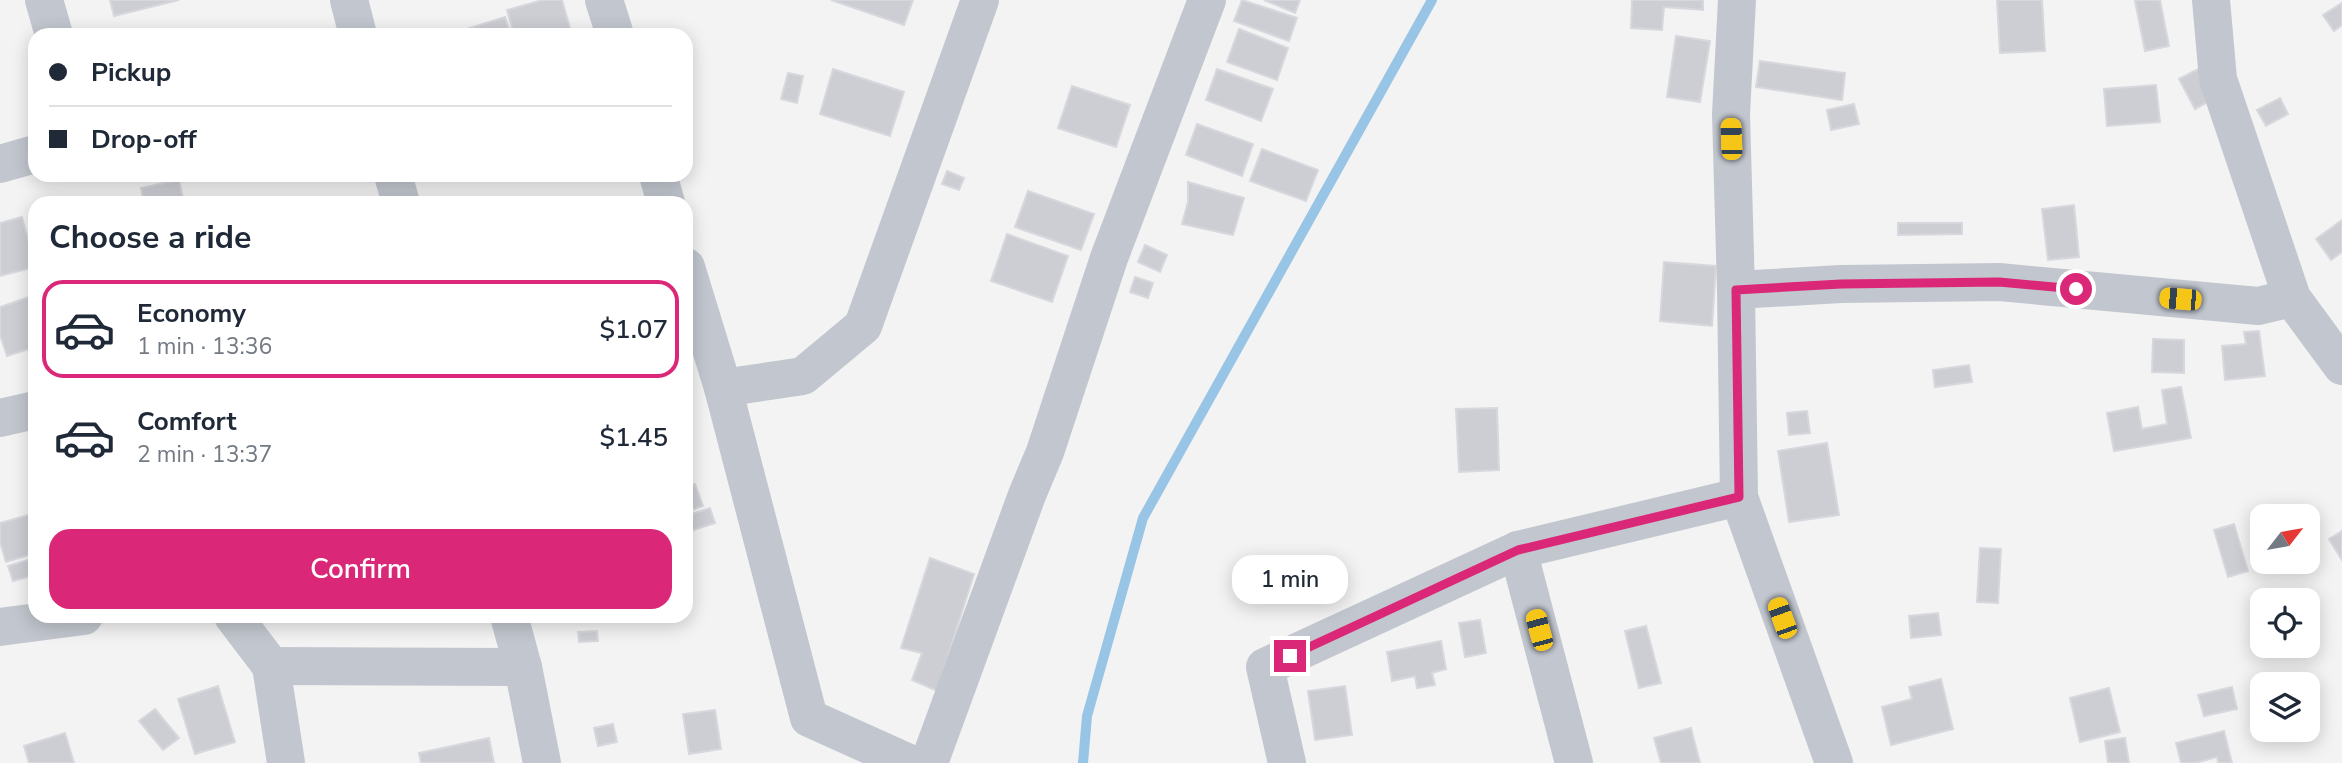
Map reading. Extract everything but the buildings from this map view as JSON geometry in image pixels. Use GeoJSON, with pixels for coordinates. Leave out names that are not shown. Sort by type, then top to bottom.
{"type":"FeatureCollection","features":[{"type":"Feature","properties":{"kind":"street"},"geometry":{"type":"LineString","coordinates":[[44,0],[52,28]]}},
{"type":"Feature","properties":{"kind":"street"},"geometry":{"type":"LineString","coordinates":[[349,0],[356,28]]}},
{"type":"Feature","properties":{"kind":"street"},"geometry":{"type":"LineString","coordinates":[[604,0],[613,28]]}},
{"type":"Feature","properties":{"kind":"street"},"geometry":{"type":"LineString","coordinates":[[723,388],[803,376],[863,326],[980,0]]}},
{"type":"Feature","properties":{"kind":"street"},"geometry":{"type":"LineString","coordinates":[[929,763],[1045,452],[1109,258],[1207,0]]}},
{"type":"Feature","properties":{"kind":"street"},"geometry":{"type":"LineString","coordinates":[[1737,0],[1731,114],[1739,497],[1834,763]]}},
{"type":"Feature","properties":{"kind":"street"},"geometry":{"type":"LineString","coordinates":[[2211,0],[2218,79],[2292,298],[2342,366]]}},
{"type":"Feature","properties":{"kind":"street"},"geometry":{"type":"LineString","coordinates":[[0,164],[28,155]]}},
{"type":"Feature","properties":{"kind":"street"},"geometry":{"type":"LineString","coordinates":[[1736,290],[1841,284],[1999,282],[2258,306],[2292,298]]}},
{"type":"Feature","properties":{"kind":"street"},"geometry":{"type":"LineString","coordinates":[[693,290],[723,388],[809,718],[909,763]]}},
{"type":"Feature","properties":{"kind":"street"},"geometry":{"type":"LineString","coordinates":[[0,418],[28,412]]}},
{"type":"Feature","properties":{"kind":"street"},"geometry":{"type":"LineString","coordinates":[[1287,763],[1265,667],[1518,550],[1739,497]]}},
{"type":"Feature","properties":{"kind":"street"},"geometry":{"type":"LineString","coordinates":[[1518,550],[1574,763]]}},
{"type":"Feature","properties":{"kind":"street"},"geometry":{"type":"LineString","coordinates":[[0,627],[31,623]]}},
{"type":"Feature","properties":{"kind":"street"},"geometry":{"type":"LineString","coordinates":[[238,623],[271,666],[286,763]]}},
{"type":"Feature","properties":{"kind":"street"},"geometry":{"type":"LineString","coordinates":[[511,623],[523,667],[542,763]]}},
{"type":"Feature","properties":{"kind":"street"},"geometry":{"type":"LineString","coordinates":[[271,666],[523,667]]}},
{"type":"Feature","properties":{"kind":"waterway"},"geometry":{"type":"LineString","coordinates":[[1083,763],[1087,716],[1143,518],[1432,0]]}},
{"type":"Feature","properties":{"kind":"route"},"geometry":{"type":"LineString","coordinates":[[1290,656],[1518,550],[1739,497],[1736,290],[1841,284],[1999,282],[2076,289]]}}]}
